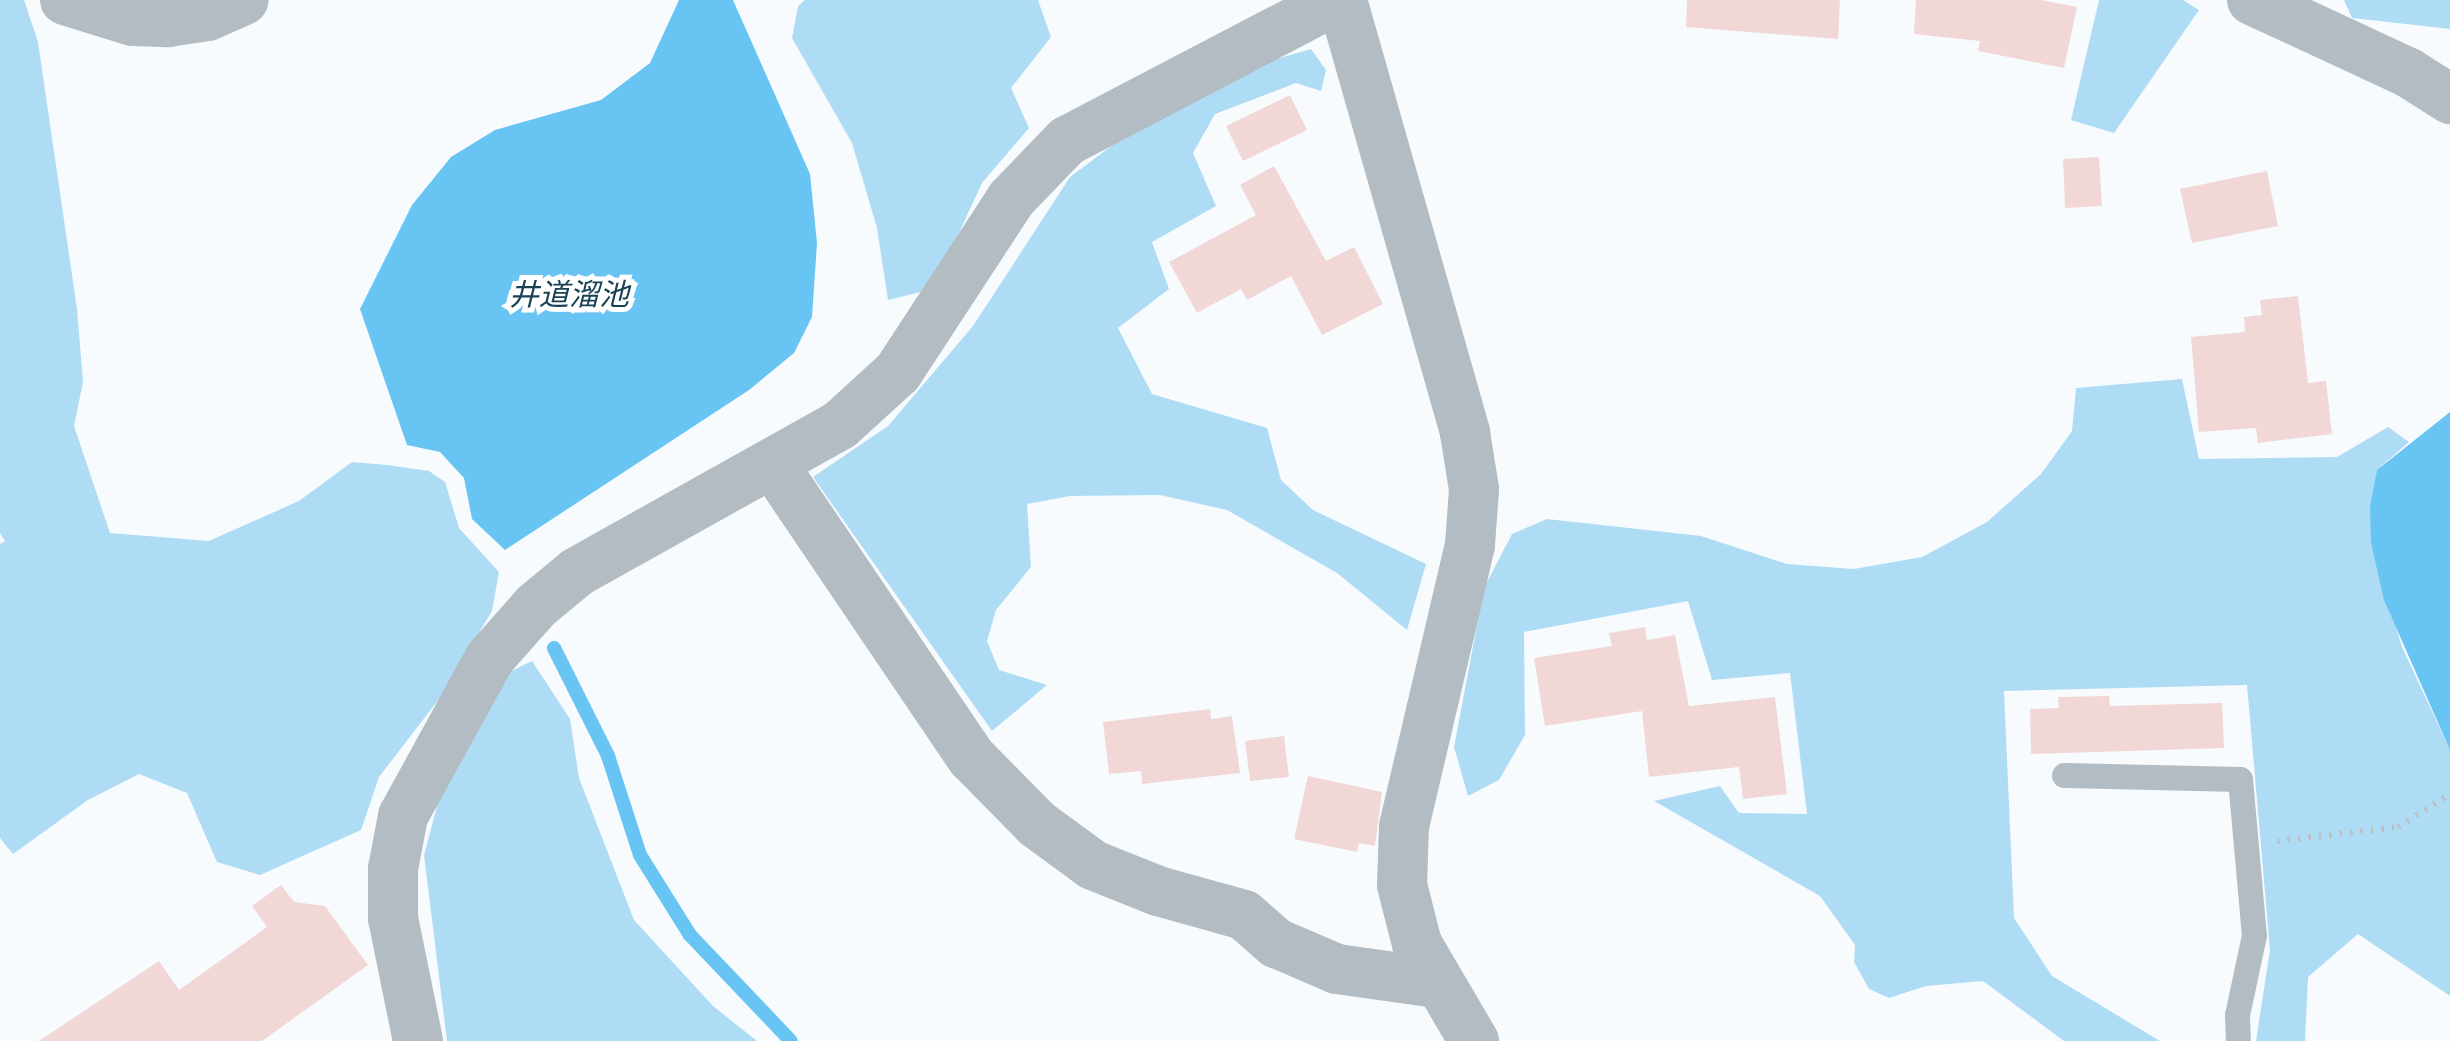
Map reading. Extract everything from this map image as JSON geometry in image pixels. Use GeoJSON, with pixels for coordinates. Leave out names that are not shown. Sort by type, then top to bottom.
{"type":"FeatureCollection","features":[{"type":"Feature","properties":{"kind":"street"},"geometry":{"type":"LineString","coordinates":[[65,0],[133,21],[168,22],[208,16],[244,0]]}},
{"type":"Feature","properties":{"kind":"street"},"geometry":{"type":"LineString","coordinates":[[418,1041],[393,918],[393,869],[403,816],[490,658],[536,606],[577,572],[774,466],[840,425],[898,372],[1011,199],[1067,142],[1339,0],[1466,432],[1474,489],[1470,545],[1404,826],[1402,885],[1417,944],[1474,1041]]}},
{"type":"Feature","properties":{"kind":"street"},"geometry":{"type":"LineString","coordinates":[[2252,0],[2409,73],[2450,99]]}},
{"type":"Feature","properties":{"kind":"street"},"geometry":{"type":"LineString","coordinates":[[774,466],[972,758],[1037,824],[1093,865],[1158,891],[1244,915],[1276,943],[1337,969],[1437,982]]}},
{"type":"Feature","properties":{"kind":"lane"},"geometry":{"type":"LineString","coordinates":[[2064,775],[2240,779],[2254,935],[2237,1015],[2238,1041]]}},
{"type":"Feature","properties":{"kind":"path"},"geometry":{"type":"LineString","coordinates":[[2246,845],[2398,827],[2450,794]]}},
{"type":"Feature","properties":{"kind":"shaded area"},"geometry":{"type":"Polygon","coordinates":[[[0,0],[24,0],[38,42],[77,309],[83,382],[74,426],[110,533],[209,541],[299,501],[352,462],[387,465],[429,471],[445,482],[459,528],[499,572],[492,611],[439,699],[379,777],[361,830],[260,875],[217,862],[187,793],[139,774],[88,800],[13,854],[0,838],[0,544],[5,541],[0,533],[0,0]]]}},
{"type":"Feature","properties":{"kind":"shaded area"},"geometry":{"type":"Polygon","coordinates":[[[805,0],[1038,0],[1051,37],[1011,88],[1029,128],[982,183],[933,289],[888,300],[877,228],[852,143],[792,38],[798,6],[805,0]]]}},
{"type":"Feature","properties":{"kind":"shaded area"},"geometry":{"type":"Polygon","coordinates":[[[2099,0],[2183,0],[2199,10],[2114,133],[2071,120],[2099,0]]]}},
{"type":"Feature","properties":{"kind":"shaded area"},"geometry":{"type":"Polygon","coordinates":[[[2344,0],[2450,0],[2450,29],[2352,18],[2344,0]]]}},
{"type":"Feature","properties":{"kind":"shaded area"},"geometry":{"type":"Polygon","coordinates":[[[1311,49],[1326,70],[1321,91],[1296,83],[1215,114],[1193,153],[1216,206],[1152,242],[1169,289],[1118,328],[1152,394],[1267,428],[1281,480],[1313,510],[1426,564],[1407,630],[1337,573],[1227,510],[1160,495],[1070,496],[1027,504],[1031,567],[996,610],[987,641],[999,670],[1047,685],[992,731],[813,477],[888,426],[973,326],[1070,177],[1130,132],[1235,71],[1311,49]]]}},
{"type":"Feature","properties":{"kind":"shaded area"},"geometry":{"type":"Polygon","coordinates":[[[2182,379],[2199,459],[2337,457],[2388,427],[2409,442],[2377,470],[2371,543],[2402,647],[2450,750],[2450,996],[2358,934],[2308,977],[2305,1041],[2256,1041],[2270,950],[2247,685],[2004,691],[2014,918],[2052,976],[2160,1041],[2064,1041],[1983,981],[1926,986],[1889,998],[1869,989],[1854,962],[1855,945],[1820,896],[1654,801],[1720,786],[1739,813],[1807,814],[1790,673],[1712,680],[1688,601],[1524,632],[1525,735],[1499,780],[1468,796],[1454,747],[1484,588],[1512,534],[1547,519],[1701,536],[1787,564],[1854,569],[1922,557],[1987,522],[2041,474],[2072,431],[2076,388],[2182,379]]]}},
{"type":"Feature","properties":{"kind":"shaded area"},"geometry":{"type":"Polygon","coordinates":[[[532,661],[570,719],[579,778],[634,920],[713,1006],[757,1041],[447,1041],[424,855],[440,795],[507,673],[532,661]]]}},
{"type":"Feature","properties":{"kind":"water","name":"井道溜池"},"geometry":{"type":"Polygon","coordinates":[[[679,0],[733,0],[810,174],[817,243],[812,317],[794,353],[749,390],[505,550],[472,519],[464,478],[440,452],[407,445],[360,309],[412,205],[451,157],[495,130],[601,100],[650,63],[679,0]]]}},
{"type":"Feature","properties":{"kind":"water"},"geometry":{"type":"Polygon","coordinates":[[[2450,412],[2450,750],[2384,600],[2371,543],[2370,507],[2377,470],[2450,412]]]}},
{"type":"Feature","properties":{"kind":"building"},"geometry":{"type":"Polygon","coordinates":[[[1687,0],[1840,0],[1838,39],[1686,27],[1687,0]]]}},
{"type":"Feature","properties":{"kind":"building"},"geometry":{"type":"Polygon","coordinates":[[[1916,0],[2041,0],[2077,7],[2064,68],[1978,51],[1980,41],[1914,34],[1916,0]]]}},
{"type":"Feature","properties":{"kind":"building"},"geometry":{"type":"Polygon","coordinates":[[[1290,95],[1307,130],[1243,161],[1226,126],[1290,95]]]}},
{"type":"Feature","properties":{"kind":"building"},"geometry":{"type":"Polygon","coordinates":[[[2099,157],[2102,206],[2065,208],[2063,159],[2099,157]]]}},
{"type":"Feature","properties":{"kind":"building"},"geometry":{"type":"Polygon","coordinates":[[[1274,166],[1326,261],[1354,247],[1383,304],[1322,335],[1291,276],[1247,300],[1241,289],[1197,313],[1169,262],[1256,215],[1240,185],[1274,166]]]}},
{"type":"Feature","properties":{"kind":"building"},"geometry":{"type":"Polygon","coordinates":[[[2267,171],[2278,226],[2192,243],[2180,189],[2267,171]]]}},
{"type":"Feature","properties":{"kind":"building"},"geometry":{"type":"Polygon","coordinates":[[[2298,296],[2308,383],[2326,381],[2332,434],[2258,443],[2256,428],[2199,432],[2191,337],[2245,332],[2244,317],[2262,315],[2260,300],[2298,296]]]}},
{"type":"Feature","properties":{"kind":"building"},"geometry":{"type":"Polygon","coordinates":[[[1645,627],[1647,640],[1675,635],[1689,706],[1775,697],[1787,794],[1743,799],[1739,767],[1649,777],[1642,711],[1545,726],[1534,658],[1612,646],[1609,633],[1645,627]]]}},
{"type":"Feature","properties":{"kind":"building"},"geometry":{"type":"Polygon","coordinates":[[[2109,696],[2110,706],[2222,703],[2224,748],[2031,754],[2030,709],[2059,708],[2058,697],[2109,696]]]}},
{"type":"Feature","properties":{"kind":"building"},"geometry":{"type":"Polygon","coordinates":[[[1210,709],[1211,719],[1232,716],[1240,773],[1142,784],[1141,771],[1109,774],[1103,722],[1210,709]]]}},
{"type":"Feature","properties":{"kind":"building"},"geometry":{"type":"Polygon","coordinates":[[[1284,736],[1289,777],[1250,781],[1245,741],[1284,736]]]}},
{"type":"Feature","properties":{"kind":"building"},"geometry":{"type":"Polygon","coordinates":[[[1308,776],[1382,792],[1375,846],[1359,843],[1357,852],[1294,839],[1308,776]]]}},
{"type":"Feature","properties":{"kind":"building"},"geometry":{"type":"Polygon","coordinates":[[[281,885],[294,902],[325,906],[368,965],[262,1041],[39,1041],[159,961],[179,990],[267,927],[252,906],[281,885]]]}},
{"type":"Feature","properties":{"kind":"waterway"},"geometry":{"type":"LineString","coordinates":[[554,648],[608,756],[640,855],[690,935],[791,1041]]}}]}
